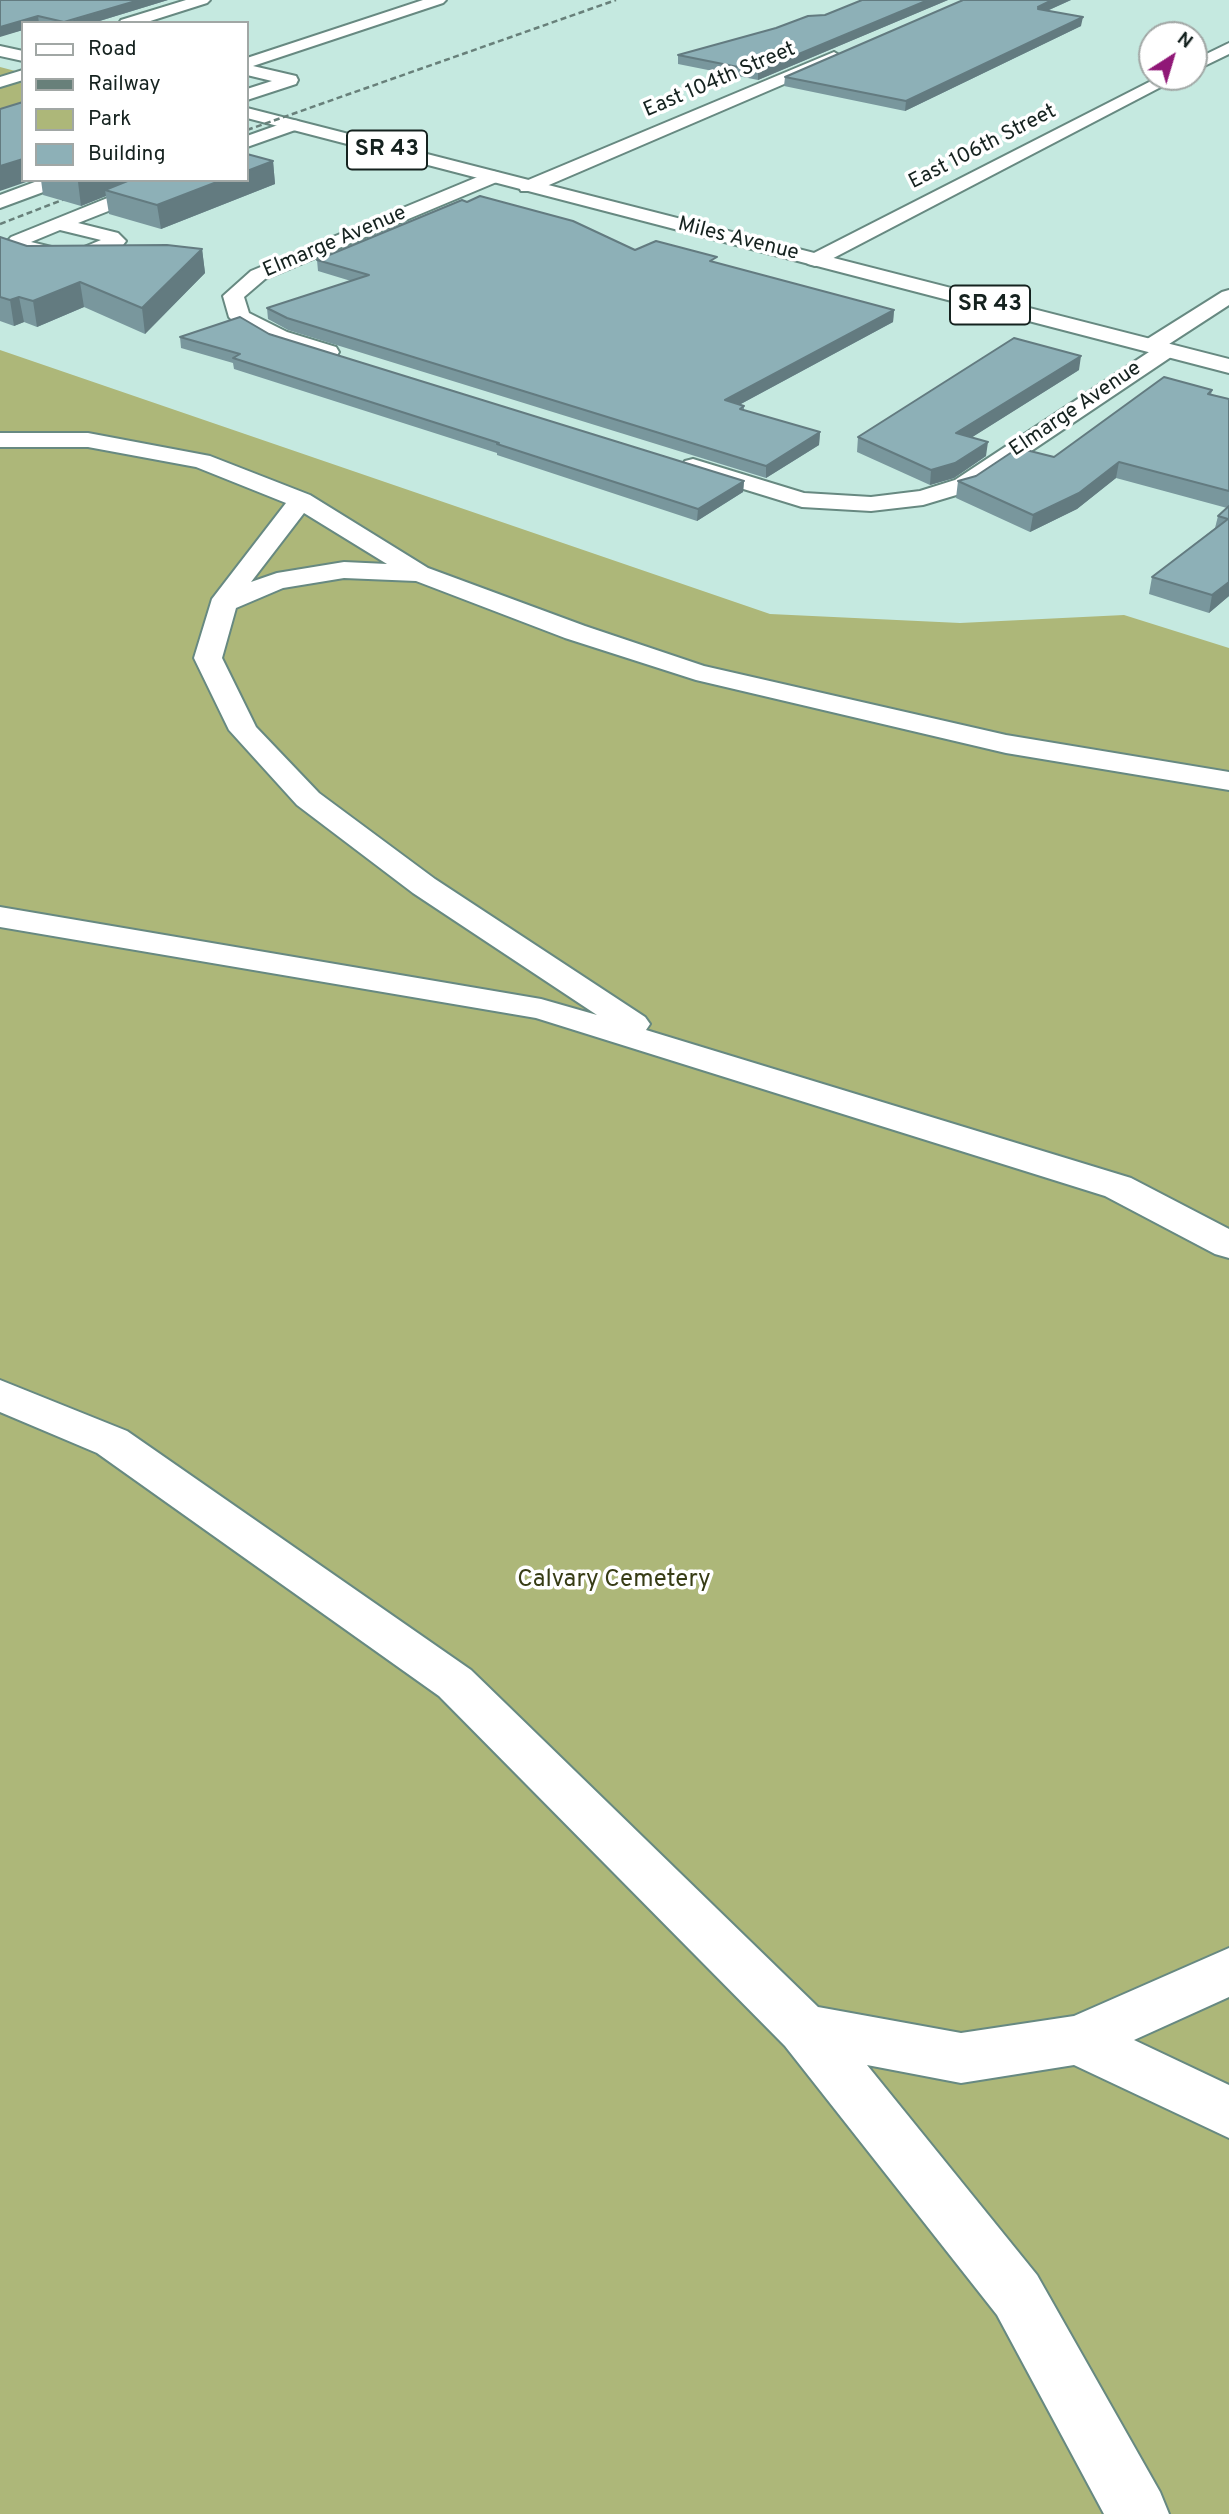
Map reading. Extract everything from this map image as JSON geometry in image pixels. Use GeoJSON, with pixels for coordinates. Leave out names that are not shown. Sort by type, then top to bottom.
{"type":"FeatureCollection","features":[{"type":"Feature","properties":{"kind":"street"},"geometry":{"type":"LineString","coordinates":[[134,21],[202,0]]}},
{"type":"Feature","properties":{"kind":"street"},"geometry":{"type":"LineString","coordinates":[[248,64],[438,0]]}},
{"type":"Feature","properties":{"kind":"street","name":"East 104th Street"},"geometry":{"type":"LineString","coordinates":[[528,187],[854,48]]}},
{"type":"Feature","properties":{"kind":"street"},"geometry":{"type":"LineString","coordinates":[[1208,59],[1229,48]]}},
{"type":"Feature","properties":{"kind":"street"},"geometry":{"type":"LineString","coordinates":[[248,69],[290,80],[248,95]]}},
{"type":"Feature","properties":{"kind":"street"},"geometry":{"type":"LineString","coordinates":[[0,82],[21,76]]}},
{"type":"Feature","properties":{"kind":"street","name":"East 106th Street"},"geometry":{"type":"LineString","coordinates":[[815,260],[1145,91]]}},
{"type":"Feature","properties":{"kind":"street","name":"Miles Avenue"},"geometry":{"type":"LineString","coordinates":[[248,113],[1229,366]]}},
{"type":"Feature","properties":{"kind":"street"},"geometry":{"type":"LineString","coordinates":[[248,142],[292,125]]}},
{"type":"Feature","properties":{"kind":"street","name":"Elmarge Avenue"},"geometry":{"type":"LineString","coordinates":[[344,357],[279,337],[240,317],[233,296],[258,275],[492,177]]}},
{"type":"Feature","properties":{"kind":"street"},"geometry":{"type":"LineString","coordinates":[[0,202],[53,182]]}},
{"type":"Feature","properties":{"kind":"street"},"geometry":{"type":"LineString","coordinates":[[59,224],[165,182]]}},
{"type":"Feature","properties":{"kind":"street","name":"Elmarge Avenue"},"geometry":{"type":"LineString","coordinates":[[671,459],[802,500],[871,504],[923,498],[964,485],[1229,296]]}},
{"type":"Feature","properties":{"kind":"street"},"geometry":{"type":"LineString","coordinates":[[0,440],[88,440],[202,461],[301,499],[419,573],[575,632],[696,672],[1006,744],[1229,781]]}},
{"type":"Feature","properties":{"kind":"street"},"geometry":{"type":"LineString","coordinates":[[301,499],[225,603],[208,657],[243,730],[308,799],[424,886],[610,1010],[677,1051]]}},
{"type":"Feature","properties":{"kind":"street"},"geometry":{"type":"LineString","coordinates":[[225,603],[277,581],[344,570],[419,573]]}},
{"type":"Feature","properties":{"kind":"street"},"geometry":{"type":"LineString","coordinates":[[0,917],[541,1009],[1118,1187],[1229,1245]]}},
{"type":"Feature","properties":{"kind":"street"},"geometry":{"type":"LineString","coordinates":[[0,1395],[112,1442],[455,1684],[804,2029],[1017,2295],[1138,2514]]}},
{"type":"Feature","properties":{"kind":"street"},"geometry":{"type":"LineString","coordinates":[[804,2029],[961,2058],[1077,2040],[1229,1972]]}},
{"type":"Feature","properties":{"kind":"street"},"geometry":{"type":"LineString","coordinates":[[1077,2040],[1229,2112]]}},
{"type":"Feature","properties":{"kind":"green space"},"geometry":{"type":"Polygon","coordinates":[[[0,67],[21,72],[21,103],[0,109],[0,67]]]}},
{"type":"Feature","properties":{"kind":"green space","name":"Calvary Cemetery"},"geometry":{"type":"Polygon","coordinates":[[[0,350],[770,614],[960,623],[1124,615],[1229,648],[1229,2514],[0,2514],[0,350]]]}},
{"type":"Feature","properties":{"kind":"building"},"geometry":{"type":"Polygon","coordinates":[[[0,0],[139,0],[67,21],[38,16],[0,27],[0,0]]]}},
{"type":"Feature","properties":{"kind":"building"},"geometry":{"type":"Polygon","coordinates":[[[862,0],[928,0],[758,71],[678,55],[776,28],[808,16],[825,15],[862,0]]]}},
{"type":"Feature","properties":{"kind":"building"},"geometry":{"type":"Polygon","coordinates":[[[963,0],[1052,0],[1038,9],[1083,17],[906,101],[785,77],[963,0]]]}},
{"type":"Feature","properties":{"kind":"building"},"geometry":{"type":"Polygon","coordinates":[[[21,103],[21,160],[0,166],[0,109],[21,103]]]}},
{"type":"Feature","properties":{"kind":"building"},"geometry":{"type":"Polygon","coordinates":[[[248,154],[273,161],[248,171],[248,154]]]}},
{"type":"Feature","properties":{"kind":"building"},"geometry":{"type":"Polygon","coordinates":[[[125,182],[217,182],[157,205],[105,190],[125,182]]]}},
{"type":"Feature","properties":{"kind":"building"},"geometry":{"type":"Polygon","coordinates":[[[480,196],[573,221],[635,250],[656,241],[717,257],[710,261],[894,310],[725,400],[744,406],[740,409],[820,432],[766,466],[287,318],[267,308],[369,275],[317,260],[462,200],[467,202],[480,196]]]}},
{"type":"Feature","properties":{"kind":"building"},"geometry":{"type":"Polygon","coordinates":[[[0,237],[27,246],[167,245],[202,249],[142,308],[80,282],[33,301],[19,297],[10,300],[0,297],[0,237]]]}},
{"type":"Feature","properties":{"kind":"building"},"geometry":{"type":"Polygon","coordinates":[[[240,317],[269,334],[744,481],[698,509],[233,358],[240,354],[180,337],[240,317]]]}},
{"type":"Feature","properties":{"kind":"building"},"geometry":{"type":"Polygon","coordinates":[[[1014,338],[1081,356],[956,433],[988,442],[955,463],[931,470],[858,437],[1014,338]]]}},
{"type":"Feature","properties":{"kind":"building"},"geometry":{"type":"Polygon","coordinates":[[[1164,377],[1212,390],[1208,394],[1229,399],[1229,491],[1119,462],[1079,493],[1033,515],[958,481],[976,476],[1018,448],[1054,457],[1164,377]]]}},
{"type":"Feature","properties":{"kind":"building"},"geometry":{"type":"Polygon","coordinates":[[[1229,506],[1229,582],[1212,595],[1152,577],[1228,519],[1218,516],[1229,506]]]}},
{"type":"Feature","properties":{"kind":"railway"},"geometry":{"type":"LineString","coordinates":[[248,130],[616,0]]}},
{"type":"Feature","properties":{"kind":"railway"},"geometry":{"type":"LineString","coordinates":[[0,224],[109,182]]}}]}
